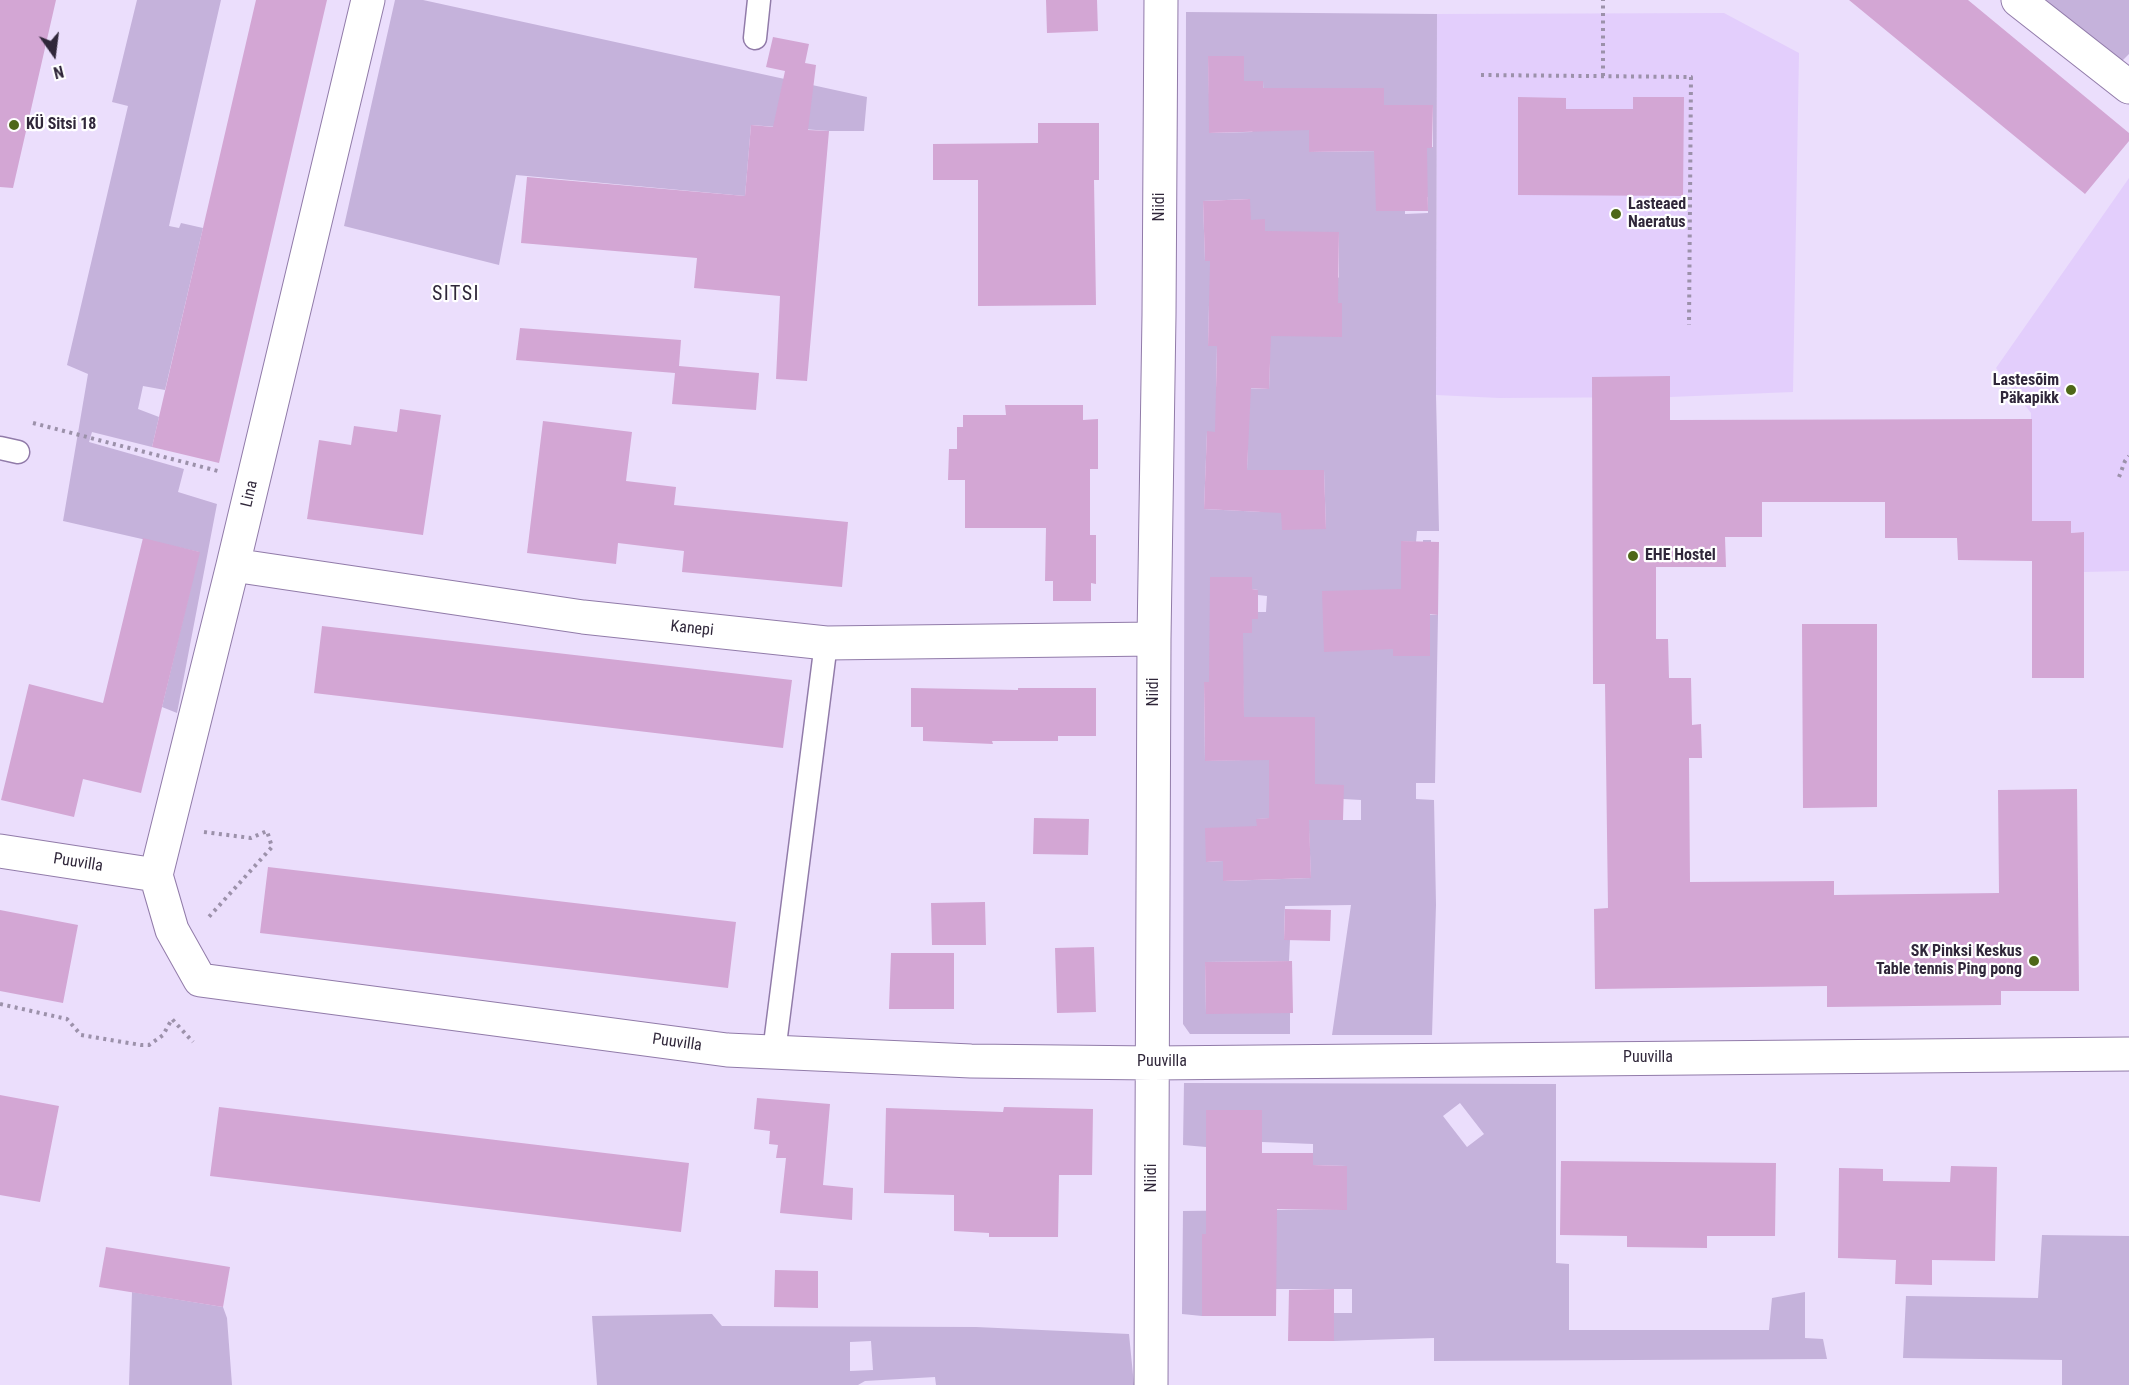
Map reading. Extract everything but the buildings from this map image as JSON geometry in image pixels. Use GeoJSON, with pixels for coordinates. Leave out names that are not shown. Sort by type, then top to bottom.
{"type":"FeatureCollection","features":[{"type":"Feature","properties":{"kind":"street","name":"Lina"},"geometry":{"type":"LineString","coordinates":[[200,980],[172,930],[156,875],[233,565],[368,0]]}},
{"type":"Feature","properties":{"kind":"street","name":"Niidi"},"geometry":{"type":"LineString","coordinates":[[1151,1385],[1154,639],[1160,315],[1161,0]]}},
{"type":"Feature","properties":{"kind":"street"},"geometry":{"type":"LineString","coordinates":[[2018,0],[2129,87]]}},
{"type":"Feature","properties":{"kind":"street","name":"Kanepi"},"geometry":{"type":"LineString","coordinates":[[233,565],[583,617],[826,644],[1154,639]]}},
{"type":"Feature","properties":{"kind":"street","name":"Puuvilla"},"geometry":{"type":"LineString","coordinates":[[0,851],[156,875]]}},
{"type":"Feature","properties":{"kind":"street","name":"Puuvilla"},"geometry":{"type":"LineString","coordinates":[[200,980],[727,1050],[971,1061],[1153,1063],[2129,1054]]}},
{"type":"Feature","properties":{"kind":"lane"},"geometry":{"type":"LineString","coordinates":[[755,38],[759,0]]}},
{"type":"Feature","properties":{"kind":"lane"},"geometry":{"type":"LineString","coordinates":[[774,1052],[826,644]]}},
{"type":"Feature","properties":{"kind":"path"},"geometry":{"type":"LineString","coordinates":[[1603,0],[1603,76]]}},
{"type":"Feature","properties":{"kind":"path"},"geometry":{"type":"LineString","coordinates":[[1481,75],[1691,76],[1689,325]]}},
{"type":"Feature","properties":{"kind":"path"},"geometry":{"type":"LineString","coordinates":[[24,421],[253,480]]}},
{"type":"Feature","properties":{"kind":"path"},"geometry":{"type":"LineString","coordinates":[[2120,477],[2129,456]]}},
{"type":"Feature","properties":{"kind":"path"},"geometry":{"type":"LineString","coordinates":[[168,826],[251,838],[267,831],[272,847],[206,920],[172,930]]}},
{"type":"Feature","properties":{"kind":"path"},"geometry":{"type":"LineString","coordinates":[[0,1004],[67,1019],[81,1035],[141,1046],[149,1045],[163,1035],[172,1019],[193,1042]]}},
{"type":"Feature","properties":{"kind":"shaded area"},"geometry":{"type":"Polygon","coordinates":[[[137,0],[221,0],[169,226],[179,228],[181,223],[203,228],[165,390],[143,386],[138,409],[159,417],[152,447],[92,432],[89,442],[184,469],[178,492],[217,504],[177,713],[162,707],[199,552],[63,521],[88,374],[67,365],[128,106],[112,102],[137,0]]]}},
{"type":"Feature","properties":{"kind":"shaded area"},"geometry":{"type":"Polygon","coordinates":[[[395,0],[423,0],[867,97],[864,131],[829,131],[751,125],[745,196],[516,175],[499,265],[344,226],[395,0]]]}},
{"type":"Feature","properties":{"kind":"shaded area"},"geometry":{"type":"Polygon","coordinates":[[[2046,0],[2129,0],[2129,54],[2121,62],[2046,0]]]}},
{"type":"Feature","properties":{"kind":"shaded area"},"geometry":{"type":"Polygon","coordinates":[[[1186,12],[1437,14],[1436,395],[1439,531],[1417,531],[1416,542],[1401,541],[1401,560],[1423,560],[1423,540],[1431,540],[1431,582],[1418,614],[1438,615],[1435,783],[1416,783],[1416,799],[1434,800],[1436,905],[1432,1035],[1332,1035],[1351,905],[1285,906],[1284,939],[1290,940],[1289,961],[1205,962],[1206,1013],[1290,1013],[1290,1034],[1190,1034],[1183,1024],[1186,12]],[[1244,56],[1208,57],[1210,133],[1252,132],[1264,115],[1263,81],[1244,81],[1244,56]],[[1309,88],[1309,152],[1384,151],[1384,88],[1309,88]],[[1433,105],[1390,148],[1433,147],[1433,105]],[[1405,197],[1405,214],[1428,213],[1428,197],[1405,197]],[[1250,199],[1203,201],[1205,261],[1250,260],[1250,199]],[[1284,232],[1318,303],[1339,277],[1339,232],[1284,232]],[[1209,305],[1208,346],[1217,346],[1216,387],[1269,389],[1270,355],[1209,305]],[[1207,432],[1204,509],[1263,512],[1247,470],[1248,442],[1233,442],[1233,432],[1207,432]],[[1324,470],[1280,471],[1326,529],[1324,470]],[[1210,577],[1210,632],[1252,632],[1252,619],[1258,619],[1258,612],[1266,612],[1267,596],[1258,595],[1258,590],[1252,589],[1252,577],[1210,577]],[[1393,619],[1394,656],[1430,656],[1430,619],[1393,619]],[[1243,682],[1204,683],[1205,761],[1244,760],[1243,682]],[[1270,717],[1269,802],[1325,803],[1325,820],[1361,820],[1361,800],[1343,799],[1306,784],[1315,717],[1270,717]],[[1293,817],[1257,819],[1257,826],[1206,862],[1223,861],[1224,881],[1311,878],[1309,830],[1293,817]]]}},
{"type":"Feature","properties":{"kind":"shaded area","name":"Lasteaed Naeratus"},"geometry":{"type":"Polygon","coordinates":[[[1724,13],[1799,53],[1793,392],[1670,397],[1499,398],[1436,395],[1437,14],[1724,13]]]}},
{"type":"Feature","properties":{"kind":"shaded area","name":"Lastesõim Päkapikk"},"geometry":{"type":"Polygon","coordinates":[[[2129,178],[2129,571],[2084,572],[2083,532],[2071,533],[2070,521],[2032,521],[2031,413],[1996,368],[2129,178]]]}},
{"type":"Feature","properties":{"kind":"shaded area"},"geometry":{"type":"Polygon","coordinates":[[[1184,1083],[1556,1084],[1556,1263],[1569,1264],[1569,1330],[1769,1330],[1772,1298],[1805,1292],[1805,1338],[1823,1339],[1827,1359],[1434,1361],[1434,1338],[1334,1341],[1334,1313],[1352,1313],[1352,1289],[1252,1289],[1202,1234],[1202,1316],[1182,1314],[1183,1211],[1347,1209],[1347,1166],[1313,1165],[1313,1144],[1262,1142],[1262,1110],[1206,1110],[1206,1147],[1183,1145],[1184,1083]],[[1460,1103],[1443,1116],[1467,1147],[1484,1134],[1460,1103]]]}},
{"type":"Feature","properties":{"kind":"shaded area"},"geometry":{"type":"Polygon","coordinates":[[[2042,1235],[2129,1236],[2129,1385],[2062,1385],[2062,1360],[1903,1358],[1906,1296],[2038,1298],[2042,1235]]]}},
{"type":"Feature","properties":{"kind":"shaded area"},"geometry":{"type":"Polygon","coordinates":[[[132,1292],[223,1307],[227,1318],[232,1385],[129,1385],[132,1292]]]}},
{"type":"Feature","properties":{"kind":"shaded area"},"geometry":{"type":"Polygon","coordinates":[[[712,1314],[722,1326],[976,1327],[1129,1334],[1134,1385],[936,1385],[935,1377],[865,1381],[858,1385],[597,1385],[592,1316],[712,1314]],[[871,1341],[850,1342],[850,1371],[873,1370],[871,1341]]]}},
{"type":"Feature","properties":{"kind":"place","name":"KÜ Sitsi 18"},"geometry":{"type":"Point","coordinates":[14,125]}},
{"type":"Feature","properties":{"kind":"place","name":"Lasteaed Naeratus"},"geometry":{"type":"Point","coordinates":[1616,214]}},
{"type":"Feature","properties":{"kind":"place","name":"Lastesõim Päkapikk"},"geometry":{"type":"Point","coordinates":[2071,390]}},
{"type":"Feature","properties":{"kind":"place","name":"EHE Hostel"},"geometry":{"type":"Point","coordinates":[1633,556]}},
{"type":"Feature","properties":{"kind":"place","name":"SK Pinksi Keskus Table tennis Ping pong"},"geometry":{"type":"Point","coordinates":[2034,961]}},
{"type":"Feature","properties":{"kind":"district","name":"SITSI"},"geometry":{"type":"Point","coordinates":[456,295]}}]}
